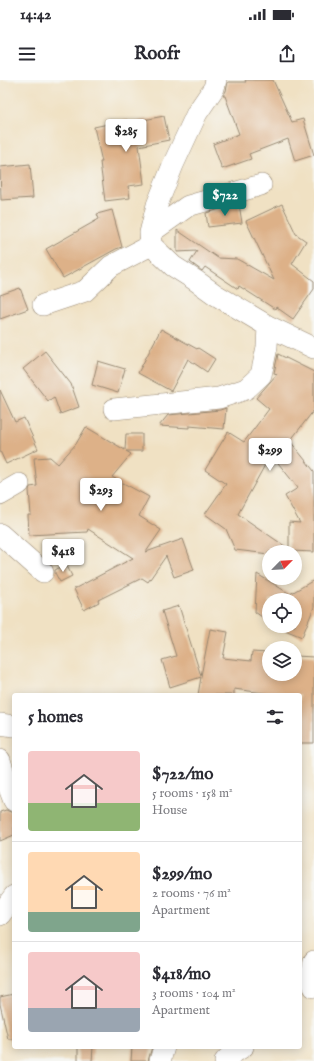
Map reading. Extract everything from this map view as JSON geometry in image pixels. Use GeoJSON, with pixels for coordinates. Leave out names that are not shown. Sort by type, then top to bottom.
{"type":"FeatureCollection","features":[{"type":"Feature","properties":{"kind":"street"},"geometry":{"type":"LineString","coordinates":[[150,239],[157,205],[198,113],[214,88],[216,80]]}},
{"type":"Feature","properties":{"kind":"street"},"geometry":{"type":"LineString","coordinates":[[43,305],[85,291],[111,266],[150,239],[188,206],[261,185]]}},
{"type":"Feature","properties":{"kind":"street"},"geometry":{"type":"LineString","coordinates":[[150,239],[173,266],[196,280],[216,295],[268,326],[314,348]]}},
{"type":"Feature","properties":{"kind":"street"},"geometry":{"type":"LineString","coordinates":[[114,409],[219,398],[246,389],[261,375],[267,347],[268,326]]}},
{"type":"Feature","properties":{"kind":"street"},"geometry":{"type":"LineString","coordinates":[[0,495],[19,484]]}},
{"type":"Feature","properties":{"kind":"street"},"geometry":{"type":"LineString","coordinates":[[0,534],[43,572]]}},
{"type":"Feature","properties":{"kind":"street"},"geometry":{"type":"LineString","coordinates":[[0,724],[12,726]]}},
{"type":"Feature","properties":{"kind":"street"},"geometry":{"type":"LineString","coordinates":[[0,760],[7,790]]}},
{"type":"Feature","properties":{"kind":"street"},"geometry":{"type":"LineString","coordinates":[[0,915],[12,899]]}},
{"type":"Feature","properties":{"kind":"street"},"geometry":{"type":"LineString","coordinates":[[302,954],[314,953]]}},
{"type":"Feature","properties":{"kind":"street"},"geometry":{"type":"LineString","coordinates":[[314,961],[311,978],[314,987]]}},
{"type":"Feature","properties":{"kind":"street"},"geometry":{"type":"LineString","coordinates":[[160,1061],[163,1049]]}},
{"type":"Feature","properties":{"kind":"street"},"geometry":{"type":"LineString","coordinates":[[225,1061],[240,1049]]}},
{"type":"Feature","properties":{"kind":"building"},"geometry":{"type":"Polygon","coordinates":[[[245,80],[273,80],[292,122],[303,119],[314,155],[295,161],[288,139],[249,154],[251,159],[222,169],[213,144],[239,134],[225,96],[223,96],[228,82],[246,82],[245,80]]]}},
{"type":"Feature","properties":{"kind":"building"},"geometry":{"type":"Polygon","coordinates":[[[164,116],[169,140],[139,146],[144,184],[128,186],[130,198],[105,201],[100,162],[102,162],[94,127],[127,120],[128,123],[164,116]]]}},
{"type":"Feature","properties":{"kind":"building"},"geometry":{"type":"Polygon","coordinates":[[[30,164],[33,198],[1,200],[0,167],[30,164]]]}},
{"type":"Feature","properties":{"kind":"building"},"geometry":{"type":"Polygon","coordinates":[[[239,204],[242,223],[208,227],[206,213],[239,204]]]}},
{"type":"Feature","properties":{"kind":"building"},"geometry":{"type":"Polygon","coordinates":[[[282,204],[296,234],[306,241],[292,264],[314,281],[314,289],[293,319],[276,307],[275,309],[239,286],[238,289],[205,267],[202,271],[190,262],[197,251],[177,252],[177,230],[218,258],[237,259],[274,280],[246,221],[282,204]]]}},
{"type":"Feature","properties":{"kind":"building"},"geometry":{"type":"Polygon","coordinates":[[[112,210],[122,247],[63,278],[46,249],[99,219],[97,214],[112,210]]]}},
{"type":"Feature","properties":{"kind":"building"},"geometry":{"type":"Polygon","coordinates":[[[20,288],[28,309],[0,319],[0,295],[20,288]]]}},
{"type":"Feature","properties":{"kind":"building"},"geometry":{"type":"Polygon","coordinates":[[[161,329],[197,349],[198,348],[215,359],[207,372],[188,359],[171,391],[138,373],[161,329]]]}},
{"type":"Feature","properties":{"kind":"building"},"geometry":{"type":"Polygon","coordinates":[[[45,351],[71,384],[79,407],[60,414],[54,397],[48,401],[23,369],[45,351]]]}},
{"type":"Feature","properties":{"kind":"building"},"geometry":{"type":"Polygon","coordinates":[[[278,354],[314,372],[314,410],[290,441],[314,471],[314,552],[302,551],[302,545],[289,545],[289,522],[300,523],[285,496],[298,488],[271,454],[238,514],[283,545],[262,545],[262,553],[235,550],[226,529],[205,514],[226,484],[205,470],[228,432],[244,442],[269,409],[256,398],[277,374],[274,373],[278,354]]]}},
{"type":"Feature","properties":{"kind":"building"},"geometry":{"type":"Polygon","coordinates":[[[98,361],[125,369],[118,393],[92,385],[98,361]]]}},
{"type":"Feature","properties":{"kind":"building"},"geometry":{"type":"Polygon","coordinates":[[[0,390],[15,422],[24,418],[38,449],[6,464],[0,451],[0,390]]]}},
{"type":"Feature","properties":{"kind":"building"},"geometry":{"type":"Polygon","coordinates":[[[226,408],[224,429],[189,426],[189,428],[159,426],[168,415],[220,410],[226,408]]]}},
{"type":"Feature","properties":{"kind":"building"},"geometry":{"type":"Polygon","coordinates":[[[86,427],[125,450],[126,434],[142,434],[142,451],[126,451],[131,454],[112,477],[149,497],[139,516],[161,530],[146,552],[183,539],[194,570],[174,577],[166,556],[148,582],[142,578],[98,600],[99,602],[84,610],[74,589],[133,558],[88,529],[87,532],[29,535],[28,515],[31,515],[29,490],[30,487],[37,486],[34,458],[50,457],[58,464],[76,444],[86,427]]]}},
{"type":"Feature","properties":{"kind":"building"},"geometry":{"type":"Polygon","coordinates":[[[66,564],[72,576],[60,582],[55,570],[66,564]]]}},
{"type":"Feature","properties":{"kind":"building"},"geometry":{"type":"Polygon","coordinates":[[[257,574],[262,577],[262,585],[275,585],[288,593],[262,593],[262,617],[255,612],[257,574]]]}},
{"type":"Feature","properties":{"kind":"building"},"geometry":{"type":"Polygon","coordinates":[[[314,580],[314,607],[302,637],[293,633],[302,633],[302,593],[292,593],[314,580]]]}},
{"type":"Feature","properties":{"kind":"building"},"geometry":{"type":"Polygon","coordinates":[[[179,606],[201,676],[210,629],[228,632],[223,658],[251,661],[252,652],[262,653],[262,681],[302,681],[302,656],[314,657],[314,743],[302,743],[302,693],[264,693],[234,689],[234,693],[198,693],[201,677],[170,687],[162,660],[176,656],[162,611],[179,606]]]}},
{"type":"Feature","properties":{"kind":"building"},"geometry":{"type":"Polygon","coordinates":[[[6,810],[12,813],[12,836],[0,841],[0,812],[6,810]]]}},
{"type":"Feature","properties":{"kind":"building"},"geometry":{"type":"Polygon","coordinates":[[[12,994],[12,1039],[8,1039],[0,1004],[0,997],[12,994]]]}},
{"type":"Feature","properties":{"kind":"building"},"geometry":{"type":"Polygon","coordinates":[[[78,1049],[93,1049],[92,1061],[78,1061],[78,1049]]]}},
{"type":"Feature","properties":{"kind":"building"},"geometry":{"type":"Polygon","coordinates":[[[132,1049],[151,1049],[148,1061],[131,1061],[132,1049]]]}}]}
